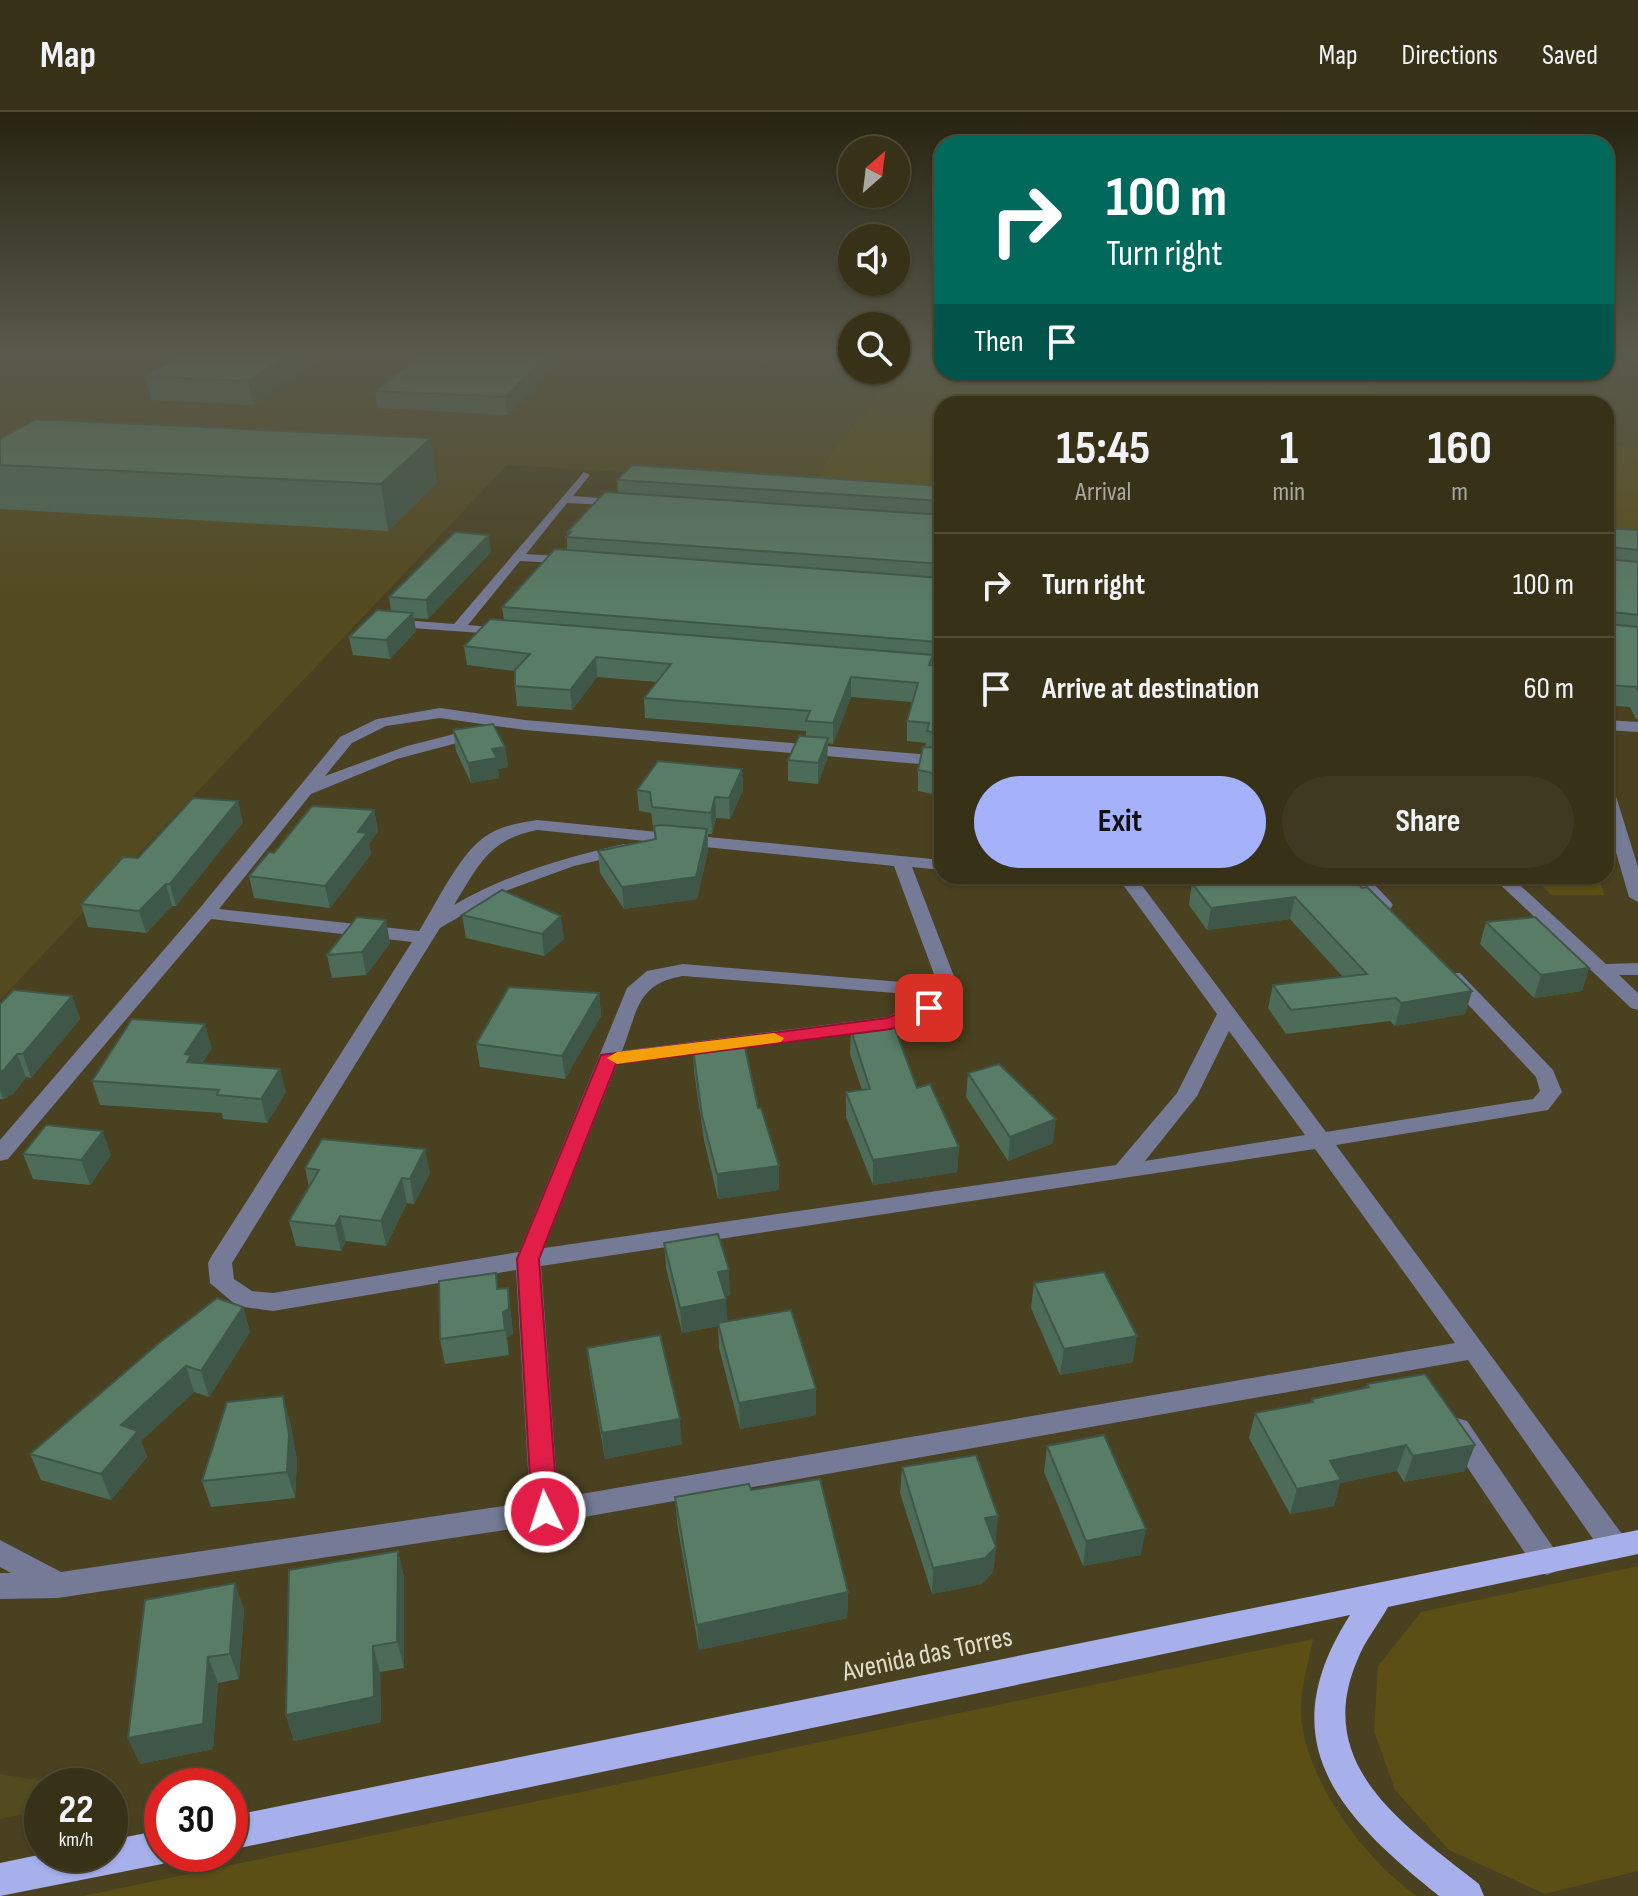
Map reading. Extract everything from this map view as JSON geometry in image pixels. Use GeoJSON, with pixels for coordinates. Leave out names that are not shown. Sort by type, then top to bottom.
{"type":"FeatureCollection","features":[{"type":"Feature","properties":{"kind":"main road","name":"Avenida das Torres"},"geometry":{"type":"LineString","coordinates":[[248,1829],[1626,1544]]}},
{"type":"Feature","properties":{"kind":"main road"},"geometry":{"type":"LineString","coordinates":[[1378,1596],[1339,1665],[1329,1722],[1336,1767],[1373,1819],[1467,1896]]}},
{"type":"Feature","properties":{"kind":"main road"},"geometry":{"type":"LineString","coordinates":[[6,1884],[144,1851]]}},
{"type":"Feature","properties":{"kind":"street"},"geometry":{"type":"LineString","coordinates":[[458,628],[584,475]]}},
{"type":"Feature","properties":{"kind":"street"},"geometry":{"type":"LineString","coordinates":[[564,499],[643,504]]}},
{"type":"Feature","properties":{"kind":"street"},"geometry":{"type":"LineString","coordinates":[[517,557],[596,563]]}},
{"type":"Feature","properties":{"kind":"street"},"geometry":{"type":"LineString","coordinates":[[385,622],[520,633]]}},
{"type":"Feature","properties":{"kind":"street"},"geometry":{"type":"LineString","coordinates":[[0,1154],[206,913],[346,740],[382,722],[440,713],[525,725],[934,760]]}},
{"type":"Feature","properties":{"kind":"street"},"geometry":{"type":"LineString","coordinates":[[301,794],[375,760],[430,742],[525,725]]}},
{"type":"Feature","properties":{"kind":"street"},"geometry":{"type":"LineString","coordinates":[[1614,726],[1638,727]]}},
{"type":"Feature","properties":{"kind":"street"},"geometry":{"type":"LineString","coordinates":[[1614,817],[1638,897]]}},
{"type":"Feature","properties":{"kind":"street"},"geometry":{"type":"LineString","coordinates":[[934,864],[537,825],[511,830],[491,840],[478,852],[427,931],[220,1263],[222,1283],[246,1300],[273,1302],[528,1259],[1123,1172],[1540,1105],[1551,1092],[1546,1075],[1441,964]]}},
{"type":"Feature","properties":{"kind":"street"},"geometry":{"type":"LineString","coordinates":[[206,913],[427,931],[509,883],[568,862],[671,838]]}},
{"type":"Feature","properties":{"kind":"street"},"geometry":{"type":"LineString","coordinates":[[901,861],[950,992]]}},
{"type":"Feature","properties":{"kind":"street"},"geometry":{"type":"LineString","coordinates":[[1132,884],[1474,1349],[1626,1544]]}},
{"type":"Feature","properties":{"kind":"street"},"geometry":{"type":"LineString","coordinates":[[1364,884],[1399,920]]}},
{"type":"Feature","properties":{"kind":"street"},"geometry":{"type":"LineString","coordinates":[[1509,884],[1638,1004]]}},
{"type":"Feature","properties":{"kind":"street"},"geometry":{"type":"LineString","coordinates":[[1602,970],[1638,969]]}},
{"type":"Feature","properties":{"kind":"street"},"geometry":{"type":"LineString","coordinates":[[545,1512],[528,1259],[637,988],[654,975],[683,970],[950,992]]}},
{"type":"Feature","properties":{"kind":"street"},"geometry":{"type":"LineString","coordinates":[[608,1059],[891,1023],[929,1008],[950,992]]}},
{"type":"Feature","properties":{"kind":"street"},"geometry":{"type":"LineString","coordinates":[[1123,1172],[1186,1096],[1228,1012]]}},
{"type":"Feature","properties":{"kind":"street"},"geometry":{"type":"LineString","coordinates":[[0,1586],[58,1585],[545,1512],[1474,1349]]}},
{"type":"Feature","properties":{"kind":"street"},"geometry":{"type":"LineString","coordinates":[[1408,1360],[1426,1385]]}},
{"type":"Feature","properties":{"kind":"street"},"geometry":{"type":"LineString","coordinates":[[1444,1411],[1547,1562]]}},
{"type":"Feature","properties":{"kind":"street"},"geometry":{"type":"LineString","coordinates":[[0,1552],[58,1585]]}},
{"type":"Feature","properties":{"kind":"shaded area"},"geometry":{"type":"Polygon","coordinates":[[[0,439],[934,439],[934,492],[507,465],[0,1000],[0,439]]]}},
{"type":"Feature","properties":{"kind":"shaded area"},"geometry":{"type":"Polygon","coordinates":[[[843,439],[934,439],[934,486],[818,479],[843,439]]]}},
{"type":"Feature","properties":{"kind":"shaded area"},"geometry":{"type":"Polygon","coordinates":[[[1614,439],[1638,439],[1638,536],[1614,534],[1614,439]]]}},
{"type":"Feature","properties":{"kind":"shaded area"},"geometry":{"type":"Polygon","coordinates":[[[1614,446],[1638,448],[1638,531],[1614,529],[1614,446]]]}},
{"type":"Feature","properties":{"kind":"shaded area"},"geometry":{"type":"Polygon","coordinates":[[[1541,884],[1601,884],[1604,895],[1551,895],[1541,884]]]}},
{"type":"Feature","properties":{"kind":"shaded area"},"geometry":{"type":"Polygon","coordinates":[[[1638,1566],[1638,1871],[1545,1894],[1449,1850],[1395,1790],[1374,1731],[1378,1666],[1421,1612],[1638,1566]]]}},
{"type":"Feature","properties":{"kind":"shaded area"},"geometry":{"type":"Polygon","coordinates":[[[1313,1639],[1303,1685],[1301,1712],[1304,1737],[1313,1764],[1325,1790],[1358,1840],[1397,1881],[1417,1896],[83,1896],[198,1872],[248,1872],[248,1862],[1313,1639]]]}},
{"type":"Feature","properties":{"kind":"shaded area"},"geometry":{"type":"Polygon","coordinates":[[[0,1774],[24,1778],[24,1814],[0,1819],[0,1774]]]}},
{"type":"Feature","properties":{"kind":"building"},"geometry":{"type":"Polygon","coordinates":[[[0,439],[430,439],[381,484],[0,465],[0,439]]]}},
{"type":"Feature","properties":{"kind":"building"},"geometry":{"type":"Polygon","coordinates":[[[632,465],[934,485],[934,500],[617,480],[632,465]]]}},
{"type":"Feature","properties":{"kind":"building"},"geometry":{"type":"Polygon","coordinates":[[[605,492],[934,514],[934,563],[566,537],[571,532],[567,532],[605,492]]]}},
{"type":"Feature","properties":{"kind":"building"},"geometry":{"type":"Polygon","coordinates":[[[1614,528],[1638,530],[1638,550],[1614,547],[1614,528]]]}},
{"type":"Feature","properties":{"kind":"building"},"geometry":{"type":"Polygon","coordinates":[[[455,532],[489,535],[426,600],[389,597],[455,532]]]}},
{"type":"Feature","properties":{"kind":"building"},"geometry":{"type":"Polygon","coordinates":[[[555,549],[934,577],[934,642],[502,607],[555,549]]]}},
{"type":"Feature","properties":{"kind":"building"},"geometry":{"type":"Polygon","coordinates":[[[1614,560],[1638,562],[1638,615],[1614,612],[1614,560]]]}},
{"type":"Feature","properties":{"kind":"building"},"geometry":{"type":"Polygon","coordinates":[[[377,610],[413,613],[386,640],[349,637],[377,610]]]}},
{"type":"Feature","properties":{"kind":"building"},"geometry":{"type":"Polygon","coordinates":[[[490,619],[933,655],[929,665],[934,665],[934,733],[927,731],[929,723],[907,721],[918,683],[851,677],[833,723],[806,721],[810,711],[644,698],[671,664],[596,657],[570,690],[515,686],[515,670],[530,654],[464,646],[490,619]]]}},
{"type":"Feature","properties":{"kind":"building"},"geometry":{"type":"Polygon","coordinates":[[[1614,625],[1638,627],[1638,691],[1636,687],[1614,686],[1614,625]]]}},
{"type":"Feature","properties":{"kind":"building"},"geometry":{"type":"Polygon","coordinates":[[[493,724],[505,747],[492,749],[497,758],[468,763],[453,730],[493,724]]]}},
{"type":"Feature","properties":{"kind":"building"},"geometry":{"type":"Polygon","coordinates":[[[799,736],[828,738],[818,763],[788,760],[799,736]]]}},
{"type":"Feature","properties":{"kind":"building"},"geometry":{"type":"Polygon","coordinates":[[[923,747],[934,748],[934,773],[918,770],[923,747]]]}},
{"type":"Feature","properties":{"kind":"building"},"geometry":{"type":"Polygon","coordinates":[[[658,761],[742,769],[729,798],[715,797],[711,813],[652,807],[650,792],[637,790],[658,761]]]}},
{"type":"Feature","properties":{"kind":"building"},"geometry":{"type":"Polygon","coordinates":[[[193,798],[238,801],[170,884],[166,884],[139,911],[81,904],[123,857],[138,858],[193,798]]]}},
{"type":"Feature","properties":{"kind":"building"},"geometry":{"type":"Polygon","coordinates":[[[312,806],[374,810],[358,832],[367,833],[325,886],[249,876],[269,852],[274,853],[312,806]]]}},
{"type":"Feature","properties":{"kind":"building"},"geometry":{"type":"Polygon","coordinates":[[[654,826],[707,829],[696,877],[622,887],[598,851],[656,839],[654,826]]]}},
{"type":"Feature","properties":{"kind":"building"},"geometry":{"type":"Polygon","coordinates":[[[1193,884],[1359,884],[1362,888],[1367,887],[1472,991],[1401,1003],[1396,998],[1291,1010],[1273,985],[1367,974],[1295,897],[1211,908],[1193,884]]]}},
{"type":"Feature","properties":{"kind":"building"},"geometry":{"type":"Polygon","coordinates":[[[502,890],[561,916],[542,934],[462,915],[502,890]]]}},
{"type":"Feature","properties":{"kind":"building"},"geometry":{"type":"Polygon","coordinates":[[[357,917],[386,920],[362,952],[327,955],[357,917]]]}},
{"type":"Feature","properties":{"kind":"building"},"geometry":{"type":"Polygon","coordinates":[[[1535,917],[1589,968],[1541,975],[1486,922],[1535,917]]]}},
{"type":"Feature","properties":{"kind":"building"},"geometry":{"type":"Polygon","coordinates":[[[509,987],[599,993],[562,1056],[476,1044],[509,987]]]}},
{"type":"Feature","properties":{"kind":"building"},"geometry":{"type":"Polygon","coordinates":[[[14,990],[72,996],[23,1054],[17,1054],[0,1072],[0,1004],[14,990]]]}},
{"type":"Feature","properties":{"kind":"building"},"geometry":{"type":"Polygon","coordinates":[[[132,1019],[205,1024],[185,1054],[191,1055],[187,1062],[280,1069],[261,1099],[217,1095],[219,1090],[92,1081],[132,1019]]]}},
{"type":"Feature","properties":{"kind":"building"},"geometry":{"type":"Polygon","coordinates":[[[894,1026],[917,1088],[930,1084],[959,1147],[873,1160],[846,1092],[870,1089],[851,1030],[894,1026]]]}},
{"type":"Feature","properties":{"kind":"building"},"geometry":{"type":"Polygon","coordinates":[[[744,1043],[758,1108],[761,1108],[779,1166],[717,1174],[702,1116],[693,1048],[744,1043]]]}},
{"type":"Feature","properties":{"kind":"building"},"geometry":{"type":"Polygon","coordinates":[[[999,1064],[1056,1119],[1010,1137],[968,1073],[999,1064]]]}},
{"type":"Feature","properties":{"kind":"building"},"geometry":{"type":"Polygon","coordinates":[[[46,1125],[103,1131],[81,1160],[23,1154],[46,1125]]]}},
{"type":"Feature","properties":{"kind":"building"},"geometry":{"type":"Polygon","coordinates":[[[322,1139],[425,1149],[410,1179],[402,1178],[381,1221],[340,1216],[335,1226],[289,1221],[319,1170],[305,1168],[322,1139]]]}},
{"type":"Feature","properties":{"kind":"building"},"geometry":{"type":"Polygon","coordinates":[[[718,1234],[729,1270],[718,1272],[726,1299],[680,1308],[664,1243],[718,1234]]]}},
{"type":"Feature","properties":{"kind":"building"},"geometry":{"type":"Polygon","coordinates":[[[1104,1272],[1137,1336],[1064,1349],[1034,1283],[1104,1272]]]}},
{"type":"Feature","properties":{"kind":"building"},"geometry":{"type":"Polygon","coordinates":[[[496,1273],[497,1289],[508,1288],[509,1309],[503,1312],[505,1330],[440,1339],[439,1281],[496,1273]]]}},
{"type":"Feature","properties":{"kind":"building"},"geometry":{"type":"Polygon","coordinates":[[[217,1298],[243,1307],[201,1371],[186,1366],[121,1425],[138,1431],[101,1474],[30,1454],[159,1343],[217,1298]]]}},
{"type":"Feature","properties":{"kind":"building"},"geometry":{"type":"Polygon","coordinates":[[[791,1310],[816,1389],[739,1403],[718,1323],[791,1310]]]}},
{"type":"Feature","properties":{"kind":"building"},"geometry":{"type":"Polygon","coordinates":[[[660,1335],[680,1419],[602,1433],[587,1348],[660,1335]]]}},
{"type":"Feature","properties":{"kind":"building"},"geometry":{"type":"Polygon","coordinates":[[[1425,1374],[1475,1445],[1413,1456],[1406,1445],[1330,1461],[1341,1480],[1297,1489],[1255,1413],[1313,1402],[1312,1399],[1369,1387],[1367,1384],[1425,1374]]]}},
{"type":"Feature","properties":{"kind":"building"},"geometry":{"type":"Polygon","coordinates":[[[283,1396],[289,1435],[287,1472],[202,1481],[227,1402],[283,1396]]]}},
{"type":"Feature","properties":{"kind":"building"},"geometry":{"type":"Polygon","coordinates":[[[1104,1435],[1146,1529],[1086,1541],[1047,1446],[1104,1435]]]}},
{"type":"Feature","properties":{"kind":"building"},"geometry":{"type":"Polygon","coordinates":[[[976,1455],[998,1516],[985,1518],[996,1547],[985,1558],[933,1568],[902,1467],[976,1455]]]}},
{"type":"Feature","properties":{"kind":"building"},"geometry":{"type":"Polygon","coordinates":[[[820,1479],[848,1592],[697,1625],[675,1497],[749,1484],[751,1490],[820,1479]]]}},
{"type":"Feature","properties":{"kind":"building"},"geometry":{"type":"Polygon","coordinates":[[[398,1551],[397,1642],[373,1646],[374,1697],[286,1715],[289,1570],[398,1551]]]}},
{"type":"Feature","properties":{"kind":"building"},"geometry":{"type":"Polygon","coordinates":[[[235,1583],[230,1654],[208,1657],[203,1724],[128,1738],[145,1600],[235,1583]]]}},
{"type":"Feature","properties":{"kind":"slow traffic"},"geometry":{"type":"LineString","coordinates":[[617,1058],[774,1038]]}},
{"type":"Feature","properties":{"kind":"route"},"geometry":{"type":"LineString","coordinates":[[545,1512],[528,1259],[608,1059],[891,1023],[929,1008]]}}]}
